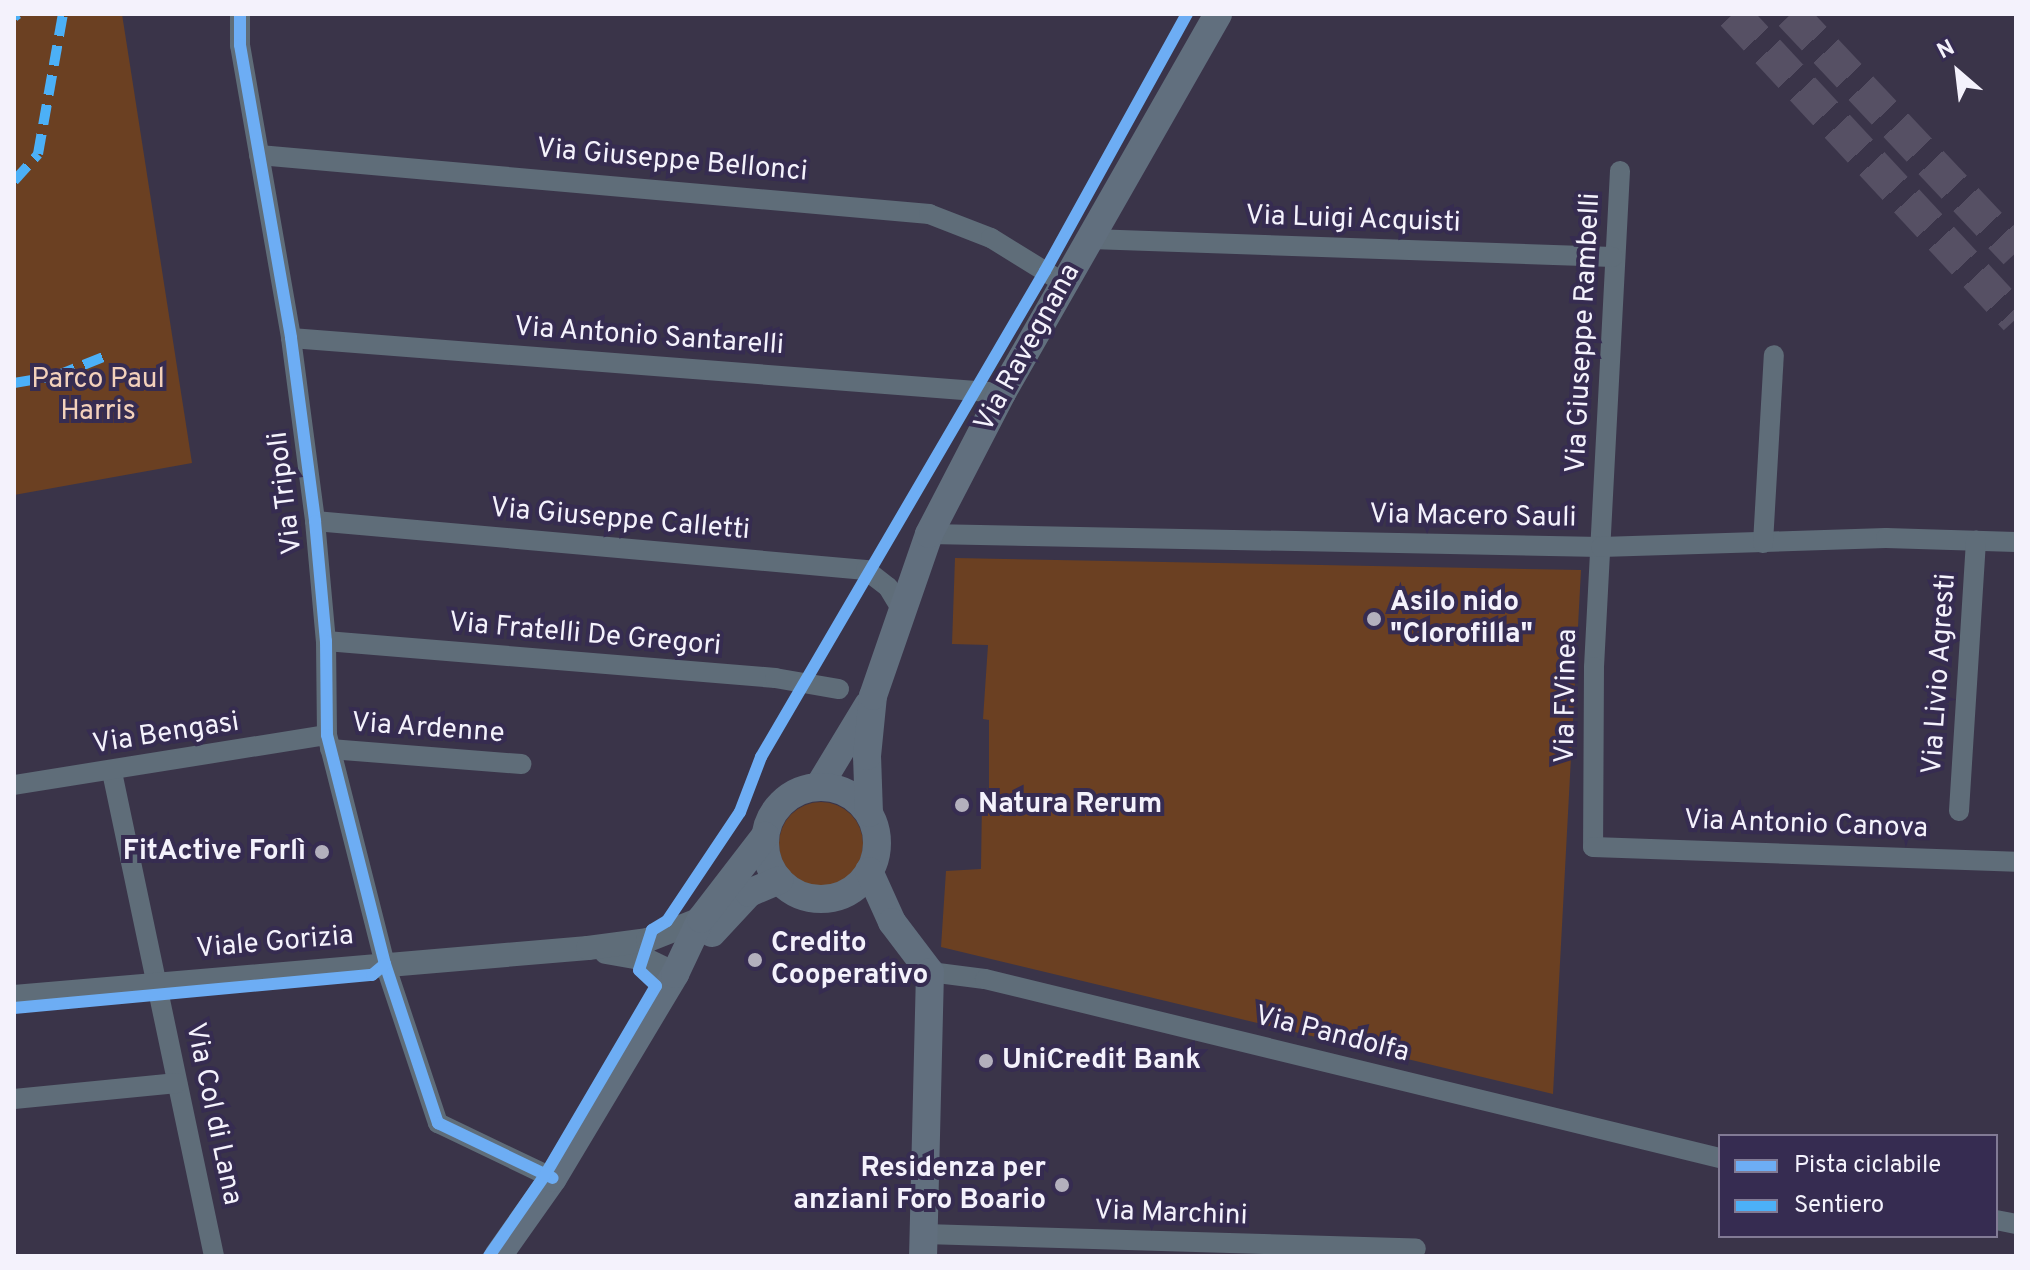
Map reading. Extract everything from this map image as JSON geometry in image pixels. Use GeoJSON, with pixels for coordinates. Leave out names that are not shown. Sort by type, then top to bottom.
{"type":"FeatureCollection","features":[{"type":"Feature","properties":{"kind":"main road","name":"Via Ravegnana"},"geometry":{"type":"LineString","coordinates":[[819,786],[873,696],[929,534],[1002,393],[1217,15]]}},
{"type":"Feature","properties":{"kind":"main road","name":"Via Ravegnana"},"geometry":{"type":"LineString","coordinates":[[869,813],[867,756],[873,696]]}},
{"type":"Feature","properties":{"kind":"main road"},"geometry":{"type":"LineString","coordinates":[[498,1256],[553,1178],[675,974],[701,919],[765,836],[782,801],[819,786],[848,793],[869,813],[877,840],[869,871],[855,888],[830,898],[802,896],[779,880],[770,867],[765,836]]}},
{"type":"Feature","properties":{"kind":"main road"},"geometry":{"type":"LineString","coordinates":[[869,871],[892,922],[930,972],[924,1245]]}},
{"type":"Feature","properties":{"kind":"main road"},"geometry":{"type":"LineString","coordinates":[[675,974],[749,893],[779,880]]}},
{"type":"Feature","properties":{"kind":"street","name":"Via Tripoli"},"geometry":{"type":"LineString","coordinates":[[240,14],[259,155],[291,338],[315,521],[326,641],[329,742],[385,964],[438,1123],[553,1178]]}},
{"type":"Feature","properties":{"kind":"street","name":"Via Giuseppe Bellonci"},"geometry":{"type":"LineString","coordinates":[[259,155],[929,214],[991,238],[1064,283]]}},
{"type":"Feature","properties":{"kind":"street","name":"Via Giuseppe Rambelli"},"geometry":{"type":"LineString","coordinates":[[1601,547],[1613,257],[1620,171]]}},
{"type":"Feature","properties":{"kind":"street","name":"Via Luigi Acquisti"},"geometry":{"type":"LineString","coordinates":[[1091,239],[1613,257]]}},
{"type":"Feature","properties":{"kind":"street","name":"Via Antonio Santarelli"},"geometry":{"type":"LineString","coordinates":[[291,338],[1002,393]]}},
{"type":"Feature","properties":{"kind":"street"},"geometry":{"type":"LineString","coordinates":[[1763,543],[1774,355]]}},
{"type":"Feature","properties":{"kind":"street","name":"Via Giuseppe Calletti"},"geometry":{"type":"LineString","coordinates":[[315,521],[866,570],[888,587],[902,610]]}},
{"type":"Feature","properties":{"kind":"street","name":"Via Macero Sauli"},"geometry":{"type":"LineString","coordinates":[[929,534],[1601,547],[2016,542]]}},
{"type":"Feature","properties":{"kind":"street","name":"Via Livio Agresti"},"geometry":{"type":"LineString","coordinates":[[1959,811],[1976,541]]}},
{"type":"Feature","properties":{"kind":"street","name":"Via F.Vinea"},"geometry":{"type":"LineString","coordinates":[[1593,847],[1601,547]]}},
{"type":"Feature","properties":{"kind":"street","name":"Via Fratelli De Gregori"},"geometry":{"type":"LineString","coordinates":[[326,641],[775,678],[839,689]]}},
{"type":"Feature","properties":{"kind":"street","name":"Via Ardenne"},"geometry":{"type":"LineString","coordinates":[[329,742],[521,764]]}},
{"type":"Feature","properties":{"kind":"street","name":"Via Bengasi"},"geometry":{"type":"LineString","coordinates":[[14,785],[329,742]]}},
{"type":"Feature","properties":{"kind":"street","name":"Via Col di Lana"},"geometry":{"type":"LineString","coordinates":[[112,772],[214,1256]]}},
{"type":"Feature","properties":{"kind":"street","name":"Via Antonio Canova"},"geometry":{"type":"LineString","coordinates":[[1593,847],[2016,862]]}},
{"type":"Feature","properties":{"kind":"street","name":"Viale Gorizia"},"geometry":{"type":"LineString","coordinates":[[14,997],[588,948],[648,940],[701,919]]}},
{"type":"Feature","properties":{"kind":"street","name":"Viale Gorizia"},"geometry":{"type":"LineString","coordinates":[[588,948],[644,959],[675,974]]}},
{"type":"Feature","properties":{"kind":"street","name":"Via Pandolfa"},"geometry":{"type":"LineString","coordinates":[[930,972],[985,979],[1718,1158]]}},
{"type":"Feature","properties":{"kind":"street"},"geometry":{"type":"LineString","coordinates":[[14,1099],[177,1083]]}},
{"type":"Feature","properties":{"kind":"street","name":"Via Marchini"},"geometry":{"type":"LineString","coordinates":[[924,1245],[1416,1249]]}},
{"type":"Feature","properties":{"kind":"green space","name":"Parco Paul Harris"},"geometry":{"type":"Polygon","coordinates":[[[14,14],[122,14],[192,463],[14,495],[14,14]]]}},
{"type":"Feature","properties":{"kind":"green space"},"geometry":{"type":"Polygon","coordinates":[[[955,558],[1581,570],[1553,1094],[941,947],[946,871],[981,869],[982,799],[989,798],[989,720],[983,719],[988,645],[952,644],[955,558]]]}},
{"type":"Feature","properties":{"kind":"green space"},"geometry":{"type":"Polygon","coordinates":[[[813,802],[829,802],[845,809],[856,820],[863,844],[860,860],[851,874],[829,886],[813,886],[797,879],[786,868],[779,852],[779,836],[786,820],[797,809],[813,802]]]}},
{"type":"Feature","properties":{"kind":"tunnel"},"geometry":{"type":"LineString","coordinates":[[1733,14],[2016,319]]}},
{"type":"Feature","properties":{"kind":"tunnel"},"geometry":{"type":"LineString","coordinates":[[1791,14],[2016,253]]}},
{"type":"Feature","properties":{"kind":"marked path"},"geometry":{"type":"LineString","coordinates":[[14,17],[18,14]]}},
{"type":"Feature","properties":{"kind":"marked path"},"geometry":{"type":"LineString","coordinates":[[14,181],[38,154],[63,14]]}},
{"type":"Feature","properties":{"kind":"marked path"},"geometry":{"type":"LineString","coordinates":[[14,383],[56,376],[108,355]]}},
{"type":"Feature","properties":{"kind":"cycle path"},"geometry":{"type":"LineString","coordinates":[[240,14],[240,45],[291,338],[315,521],[326,641],[327,735],[385,964],[438,1123],[553,1178]]}},
{"type":"Feature","properties":{"kind":"cycle path"},"geometry":{"type":"LineString","coordinates":[[489,1256],[545,1175],[656,986],[639,970],[652,930],[667,921],[740,812],[761,757],[1045,271],[1187,14]]}},
{"type":"Feature","properties":{"kind":"cycle path"},"geometry":{"type":"LineString","coordinates":[[14,1008],[372,975],[385,964]]}},
{"type":"Feature","properties":{"kind":"place","name":"Asilo nido \"Clorofilla\""},"geometry":{"type":"Point","coordinates":[1374,619]}},
{"type":"Feature","properties":{"kind":"place","name":"Natura Rerum"},"geometry":{"type":"Point","coordinates":[962,805]}},
{"type":"Feature","properties":{"kind":"place","name":"FitActive Forlì"},"geometry":{"type":"Point","coordinates":[322,852]}},
{"type":"Feature","properties":{"kind":"place","name":"Credito Cooperativo"},"geometry":{"type":"Point","coordinates":[755,960]}},
{"type":"Feature","properties":{"kind":"place","name":"UniCredit Bank"},"geometry":{"type":"Point","coordinates":[986,1061]}},
{"type":"Feature","properties":{"kind":"place","name":"Residenza per anziani Foro Boario"},"geometry":{"type":"Point","coordinates":[1062,1185]}}]}
